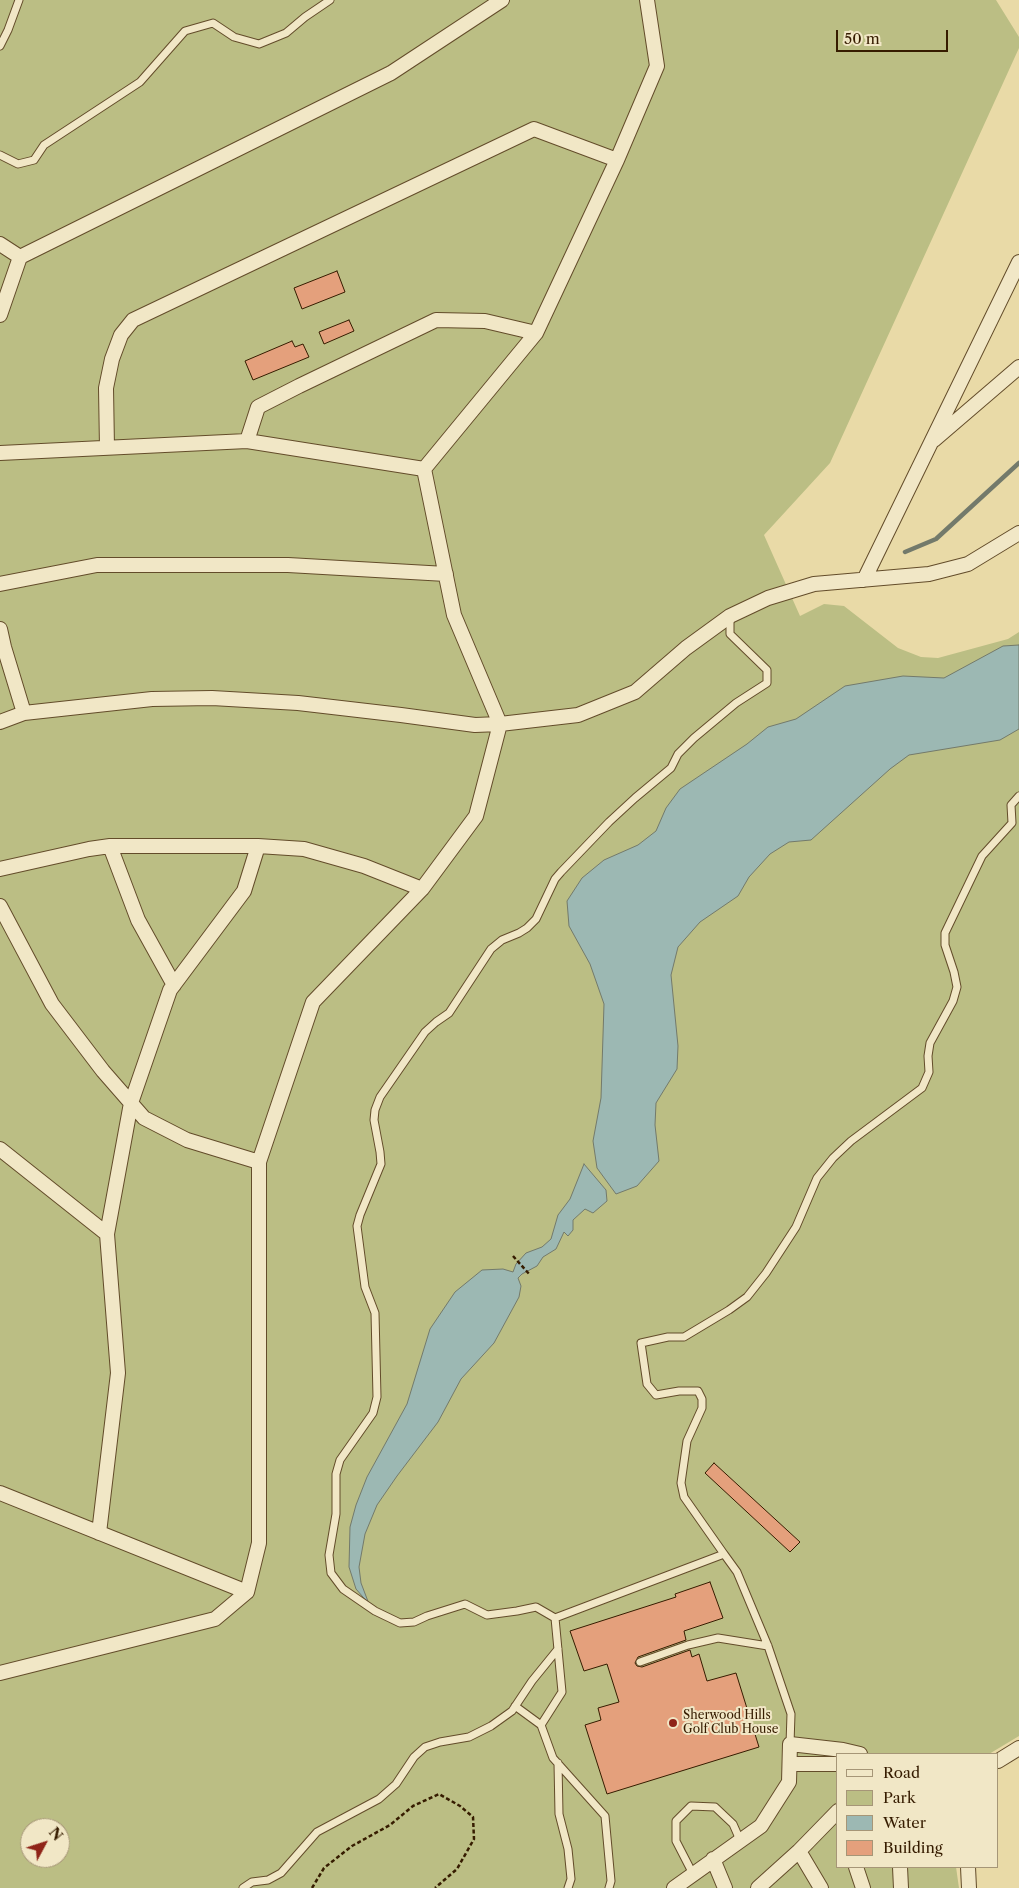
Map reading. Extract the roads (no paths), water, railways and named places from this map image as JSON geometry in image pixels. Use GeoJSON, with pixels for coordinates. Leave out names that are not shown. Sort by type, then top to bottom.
{"type":"FeatureCollection","features":[{"type":"Feature","properties":{"kind":"street"},"geometry":{"type":"LineString","coordinates":[[0,315],[20,257],[391,73],[502,0]]}},
{"type":"Feature","properties":{"kind":"street"},"geometry":{"type":"LineString","coordinates":[[424,470],[536,333],[618,160],[657,66],[647,0]]}},
{"type":"Feature","properties":{"kind":"street"},"geometry":{"type":"LineString","coordinates":[[107,448],[106,388],[108,378],[112,359],[121,335],[133,320],[534,129],[618,160]]}},
{"type":"Feature","properties":{"kind":"street"},"geometry":{"type":"LineString","coordinates":[[0,244],[20,257]]}},
{"type":"Feature","properties":{"kind":"street"},"geometry":{"type":"LineString","coordinates":[[864,580],[1019,262]]}},
{"type":"Feature","properties":{"kind":"street"},"geometry":{"type":"LineString","coordinates":[[247,441],[258,407],[436,320],[485,321],[536,333]]}},
{"type":"Feature","properties":{"kind":"street"},"geometry":{"type":"LineString","coordinates":[[930,444],[1019,367]]}},
{"type":"Feature","properties":{"kind":"street"},"geometry":{"type":"LineString","coordinates":[[0,453],[217,444],[247,441],[424,470]]}},
{"type":"Feature","properties":{"kind":"street"},"geometry":{"type":"LineString","coordinates":[[0,1674],[215,1619],[247,1592],[259,1543],[259,1162],[313,1002],[422,889],[476,816],[500,724],[454,615],[424,470]]}},
{"type":"Feature","properties":{"kind":"street"},"geometry":{"type":"LineString","coordinates":[[0,722],[24,713],[152,699],[212,698],[298,703],[475,725],[578,715],[634,692],[686,648],[730,616],[768,598],[814,584],[929,574],[968,564],[1019,533]]}},
{"type":"Feature","properties":{"kind":"street"},"geometry":{"type":"LineString","coordinates":[[0,584],[97,565],[288,565],[446,574]]}},
{"type":"Feature","properties":{"kind":"street"},"geometry":{"type":"LineString","coordinates":[[0,629],[24,713]]}},
{"type":"Feature","properties":{"kind":"street"},"geometry":{"type":"LineString","coordinates":[[0,869],[110,846],[258,846],[304,849],[364,866],[422,889]]}},
{"type":"Feature","properties":{"kind":"street"},"geometry":{"type":"LineString","coordinates":[[110,846],[138,920],[174,985]]}},
{"type":"Feature","properties":{"kind":"street"},"geometry":{"type":"LineString","coordinates":[[99,1533],[118,1373],[108,1234],[131,1103],[170,990],[244,891],[258,846]]}},
{"type":"Feature","properties":{"kind":"street"},"geometry":{"type":"LineString","coordinates":[[0,906],[52,1004],[103,1071],[144,1118],[187,1140],[259,1162]]}},
{"type":"Feature","properties":{"kind":"street"},"geometry":{"type":"LineString","coordinates":[[0,1149],[108,1234]]}},
{"type":"Feature","properties":{"kind":"street"},"geometry":{"type":"LineString","coordinates":[[0,1493],[247,1592]]}},
{"type":"Feature","properties":{"kind":"street"},"geometry":{"type":"LineString","coordinates":[[674,1888],[761,1826],[789,1782],[790,1744],[856,1753]]}},
{"type":"Feature","properties":{"kind":"street"},"geometry":{"type":"LineString","coordinates":[[999,1760],[1019,1748]]}},
{"type":"Feature","properties":{"kind":"street"},"geometry":{"type":"LineString","coordinates":[[790,1764],[836,1764]]}},
{"type":"Feature","properties":{"kind":"street"},"geometry":{"type":"LineString","coordinates":[[758,1888],[799,1851],[836,1813]]}},
{"type":"Feature","properties":{"kind":"street"},"geometry":{"type":"LineString","coordinates":[[799,1851],[821,1888]]}},
{"type":"Feature","properties":{"kind":"street"},"geometry":{"type":"LineString","coordinates":[[713,1859],[725,1888]]}},
{"type":"Feature","properties":{"kind":"street"},"geometry":{"type":"LineString","coordinates":[[856,1868],[863,1888]]}},
{"type":"Feature","properties":{"kind":"street"},"geometry":{"type":"LineString","coordinates":[[900,1868],[901,1888]]}},
{"type":"Feature","properties":{"kind":"street"},"geometry":{"type":"LineString","coordinates":[[968,1868],[969,1888]]}},
{"type":"Feature","properties":{"kind":"lane"},"geometry":{"type":"LineString","coordinates":[[0,46],[19,0]]}},
{"type":"Feature","properties":{"kind":"lane"},"geometry":{"type":"LineString","coordinates":[[0,155],[18,164],[34,160],[44,145],[140,82],[185,31],[214,22],[234,37],[259,44],[286,33],[330,0]]}},
{"type":"Feature","properties":{"kind":"lane"},"geometry":{"type":"LineString","coordinates":[[555,1618],[536,1607],[487,1615],[465,1604],[414,1622],[400,1622],[375,1610],[343,1589],[331,1573],[329,1555],[336,1514],[336,1474],[340,1460],[373,1413],[377,1397],[376,1313],[365,1287],[357,1226],[360,1214],[381,1164],[374,1120],[380,1097],[425,1032],[449,1013],[490,949],[502,940],[527,928],[536,919],[554,880],[616,816],[672,768],[678,754],[694,738],[736,703],[767,683],[767,670],[730,634],[730,616]]}},
{"type":"Feature","properties":{"kind":"lane"},"geometry":{"type":"LineString","coordinates":[[790,1744],[791,1714],[768,1646],[737,1572],[684,1497],[680,1483],[687,1442],[702,1408],[702,1400],[698,1391],[679,1391],[656,1395],[647,1384],[641,1343],[668,1336],[684,1337],[730,1310],[747,1297],[766,1273],[796,1227],[817,1178],[833,1158],[852,1141],[922,1088],[929,1072],[928,1056],[930,1043],[953,1001],[957,987],[945,945],[945,933],[982,856],[1012,823],[1011,805],[1019,796]]}},
{"type":"Feature","properties":{"kind":"lane"},"geometry":{"type":"LineString","coordinates":[[555,1618],[724,1554]]}},
{"type":"Feature","properties":{"kind":"lane"},"geometry":{"type":"LineString","coordinates":[[541,1725],[562,1692],[555,1618]]}},
{"type":"Feature","properties":{"kind":"lane"},"geometry":{"type":"LineString","coordinates":[[640,1662],[688,1645],[718,1638],[768,1646]]}},
{"type":"Feature","properties":{"kind":"lane"},"geometry":{"type":"LineString","coordinates":[[243,1888],[252,1882],[268,1880],[281,1873],[317,1832],[379,1799],[396,1784],[414,1756],[425,1747],[440,1742],[469,1737],[491,1726],[512,1711],[532,1681],[558,1649]]}},
{"type":"Feature","properties":{"kind":"lane"},"geometry":{"type":"LineString","coordinates":[[515,1706],[541,1725],[553,1758],[604,1816],[611,1881],[610,1888]]}},
{"type":"Feature","properties":{"kind":"lane"},"geometry":{"type":"LineString","coordinates":[[558,1763],[559,1814],[568,1849],[571,1879],[568,1888]]}},
{"type":"Feature","properties":{"kind":"lane"},"geometry":{"type":"LineString","coordinates":[[693,1874],[676,1840],[676,1821],[691,1806],[715,1807],[733,1824],[740,1840]]}},
{"type":"Feature","properties":{"kind":"water"},"geometry":{"type":"Polygon","coordinates":[[[1019,645],[1019,729],[1000,740],[909,755],[890,769],[811,840],[789,842],[770,854],[749,877],[738,896],[700,922],[678,947],[671,975],[678,1046],[677,1069],[656,1103],[655,1125],[659,1161],[637,1186],[616,1194],[597,1168],[593,1141],[601,1098],[604,1004],[590,964],[569,926],[567,901],[582,878],[604,860],[638,845],[656,831],[666,808],[680,789],[747,744],[768,727],[796,719],[845,686],[903,676],[944,678],[1003,646],[1019,645]]]}},
{"type":"Feature","properties":{"kind":"water"},"geometry":{"type":"Polygon","coordinates":[[[584,1164],[606,1190],[607,1201],[593,1213],[585,1209],[573,1220],[573,1230],[568,1236],[564,1232],[556,1249],[543,1257],[537,1266],[518,1278],[521,1286],[519,1297],[494,1343],[461,1379],[438,1422],[377,1505],[365,1534],[359,1567],[361,1583],[369,1604],[356,1589],[349,1567],[350,1527],[367,1477],[407,1404],[430,1329],[455,1292],[482,1270],[503,1269],[513,1272],[516,1264],[526,1253],[542,1247],[551,1239],[558,1215],[570,1199],[584,1164]]]}},
{"type":"Feature","properties":{"kind":"waterway"},"geometry":{"type":"LineString","coordinates":[[905,552],[936,539],[1019,463]]}},
{"type":"Feature","properties":{"kind":"place","name":"Sherwood Hills Golf Club House"},"geometry":{"type":"Point","coordinates":[673,1723]}}]}
